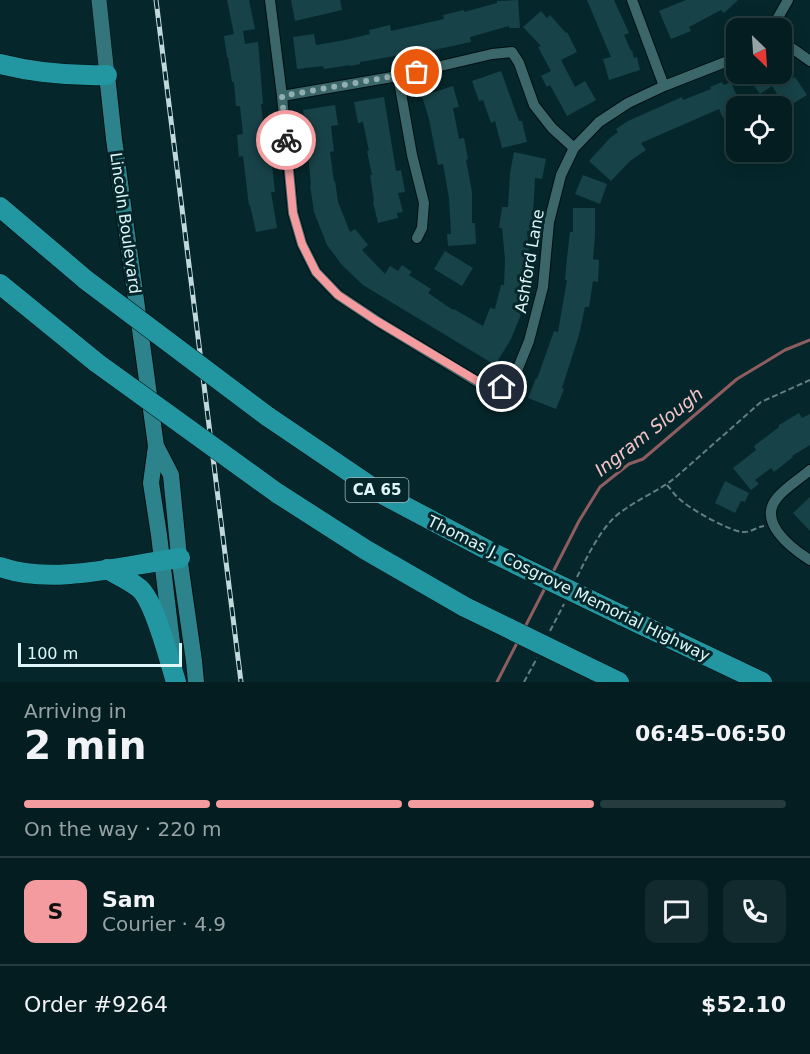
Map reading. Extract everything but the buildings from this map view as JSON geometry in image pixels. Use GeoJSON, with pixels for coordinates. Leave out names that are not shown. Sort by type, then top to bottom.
{"type":"FeatureCollection","features":[{"type":"Feature","properties":{"kind":"highway"},"geometry":{"type":"LineString","coordinates":[[0,64],[24,70],[107,75]]}},
{"type":"Feature","properties":{"kind":"highway","name":"Thomas J. Cosgrove Memorial Highway"},"geometry":{"type":"LineString","coordinates":[[0,207],[86,280],[267,416],[382,494],[493,553],[760,681]]}},
{"type":"Feature","properties":{"kind":"highway"},"geometry":{"type":"LineString","coordinates":[[0,284],[97,363],[277,493],[366,550],[465,607],[620,682]]}},
{"type":"Feature","properties":{"kind":"highway"},"geometry":{"type":"LineString","coordinates":[[0,567],[13,572],[52,576],[170,559]]}},
{"type":"Feature","properties":{"kind":"highway"},"geometry":{"type":"LineString","coordinates":[[107,569],[140,588],[147,597],[176,682]]}},
{"type":"Feature","properties":{"kind":"main road","name":"Lincoln Boulevard"},"geometry":{"type":"LineString","coordinates":[[99,0],[114,139],[156,446],[151,483],[159,535],[170,559],[194,661],[196,682]]}},
{"type":"Feature","properties":{"kind":"main road","name":"Lincoln Boulevard"},"geometry":{"type":"LineString","coordinates":[[170,559],[176,682]]}},
{"type":"Feature","properties":{"kind":"street","name":"Ashford Lane"},"geometry":{"type":"LineString","coordinates":[[270,0],[293,213],[302,244],[316,272],[338,295],[489,388],[502,387],[514,378],[529,341],[543,287],[549,222],[561,175],[574,148],[599,122],[628,103],[726,62]]}},
{"type":"Feature","properties":{"kind":"street"},"geometry":{"type":"LineString","coordinates":[[778,18],[788,0]]}},
{"type":"Feature","properties":{"kind":"street"},"geometry":{"type":"LineString","coordinates":[[636,1],[664,86]]}},
{"type":"Feature","properties":{"kind":"street"},"geometry":{"type":"LineString","coordinates":[[792,48],[810,61]]}},
{"type":"Feature","properties":{"kind":"street"},"geometry":{"type":"LineString","coordinates":[[282,96],[398,76],[492,54],[512,52],[519,63],[534,105],[552,128],[574,148]]}},
{"type":"Feature","properties":{"kind":"street"},"geometry":{"type":"LineString","coordinates":[[398,76],[412,155],[424,203],[422,228],[417,238]]}},
{"type":"Feature","properties":{"kind":"street"},"geometry":{"type":"LineString","coordinates":[[810,470],[776,498],[770,512],[773,526],[780,536],[810,560]]}},
{"type":"Feature","properties":{"kind":"path"},"geometry":{"type":"LineString","coordinates":[[575,581],[608,523],[621,512],[667,485],[761,402],[810,380]]}},
{"type":"Feature","properties":{"kind":"path"},"geometry":{"type":"LineString","coordinates":[[667,485],[684,504],[739,532],[773,526]]}},
{"type":"Feature","properties":{"kind":"path"},"geometry":{"type":"LineString","coordinates":[[546,639],[566,601]]}},
{"type":"Feature","properties":{"kind":"path"},"geometry":{"type":"LineString","coordinates":[[524,682],[536,658]]}},
{"type":"Feature","properties":{"kind":"waterway","name":"Ingram Slough"},"geometry":{"type":"LineString","coordinates":[[552,574],[579,521],[600,487],[629,464],[643,459],[737,379],[785,350],[810,340]]}},
{"type":"Feature","properties":{"kind":"waterway","name":"Ingram Slough"},"geometry":{"type":"LineString","coordinates":[[525,627],[545,588]]}},
{"type":"Feature","properties":{"kind":"waterway","name":"Ingram Slough"},"geometry":{"type":"LineString","coordinates":[[497,682],[518,641]]}},
{"type":"Feature","properties":{"kind":"railway"},"geometry":{"type":"LineString","coordinates":[[156,0],[241,682]]}},
{"type":"Feature","properties":{"kind":"way so far"},"geometry":{"type":"LineString","coordinates":[[286,140],[282,96],[417,72]]}},
{"type":"Feature","properties":{"kind":"route"},"geometry":{"type":"LineString","coordinates":[[286,140],[293,213],[302,244],[316,272],[338,295],[377,321],[489,388],[502,387]]}}]}
